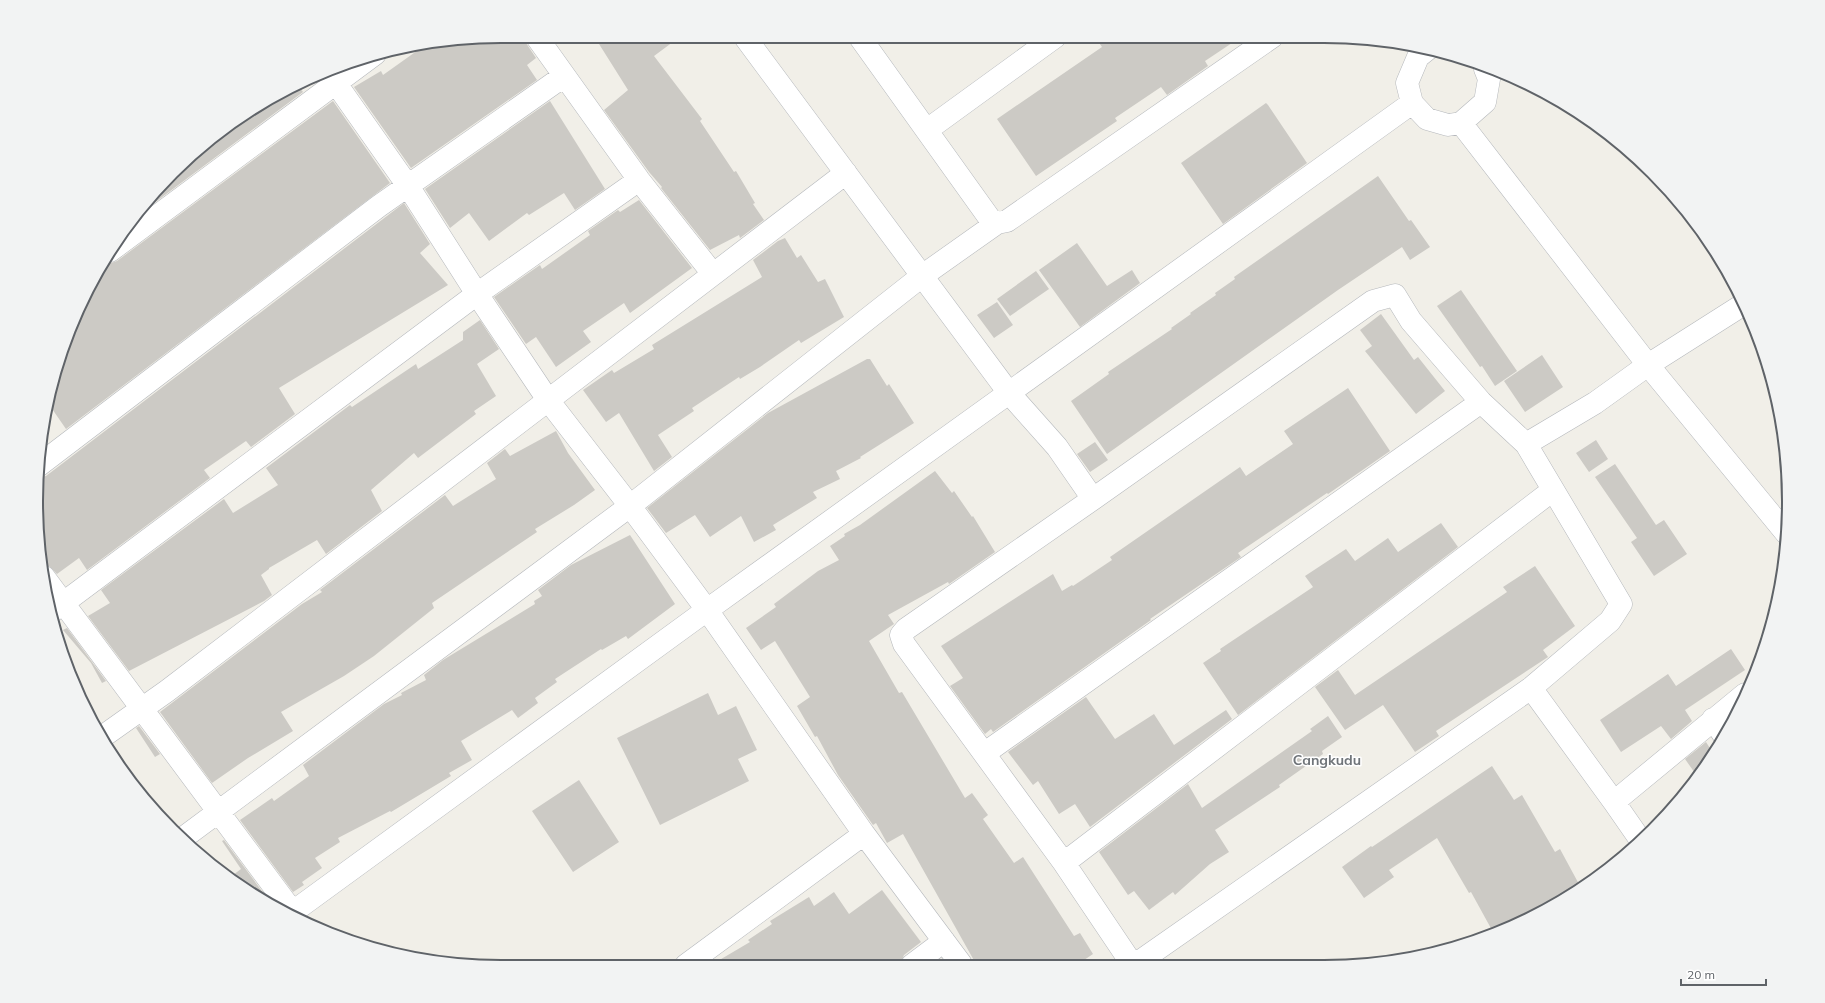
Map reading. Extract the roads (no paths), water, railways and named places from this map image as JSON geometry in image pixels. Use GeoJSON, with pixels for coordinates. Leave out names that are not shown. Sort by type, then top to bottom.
{"type":"FeatureCollection","features":[{"type":"Feature","properties":{"kind":"street"},"geometry":{"type":"LineString","coordinates":[[541,43],[639,180],[713,274]]}},
{"type":"Feature","properties":{"kind":"street"},"geometry":{"type":"LineString","coordinates":[[749,43],[1009,393],[1057,447],[1093,499]]}},
{"type":"Feature","properties":{"kind":"street"},"geometry":{"type":"LineString","coordinates":[[864,43],[990,218],[997,223]]}},
{"type":"Feature","properties":{"kind":"street"},"geometry":{"type":"LineString","coordinates":[[927,130],[1047,43]]}},
{"type":"Feature","properties":{"kind":"street"},"geometry":{"type":"LineString","coordinates":[[187,835],[630,506],[922,276],[997,223],[1007,220],[1263,43]]}},
{"type":"Feature","properties":{"kind":"street"},"geometry":{"type":"LineString","coordinates":[[1418,53],[1407,83],[1412,103],[1427,119],[1448,124],[1461,123],[1485,102],[1489,79],[1487,73]]}},
{"type":"Feature","properties":{"kind":"street"},"geometry":{"type":"LineString","coordinates":[[125,240],[332,78],[346,70]]}},
{"type":"Feature","properties":{"kind":"street"},"geometry":{"type":"LineString","coordinates":[[45,461],[379,206],[564,76]]}},
{"type":"Feature","properties":{"kind":"street"},"geometry":{"type":"LineString","coordinates":[[332,78],[408,186],[477,294],[548,400],[630,506],[707,610],[864,834],[958,960]]}},
{"type":"Feature","properties":{"kind":"street"},"geometry":{"type":"LineString","coordinates":[[296,912],[707,610],[1412,103]]}},
{"type":"Feature","properties":{"kind":"street"},"geometry":{"type":"LineString","coordinates":[[1461,123],[1648,365],[1781,527]]}},
{"type":"Feature","properties":{"kind":"street"},"geometry":{"type":"LineString","coordinates":[[106,735],[142,710],[846,173]]}},
{"type":"Feature","properties":{"kind":"street"},"geometry":{"type":"LineString","coordinates":[[288,907],[142,710],[57,608],[477,294],[639,180]]}},
{"type":"Feature","properties":{"kind":"street"},"geometry":{"type":"LineString","coordinates":[[1129,960],[1064,863],[904,644],[901,635],[906,629],[1373,301],[1395,295],[1411,321],[1482,402],[1526,444],[1621,604],[1610,621],[1531,688],[1142,960]]}},
{"type":"Feature","properties":{"kind":"street"},"geometry":{"type":"LineString","coordinates":[[1526,444],[1595,403],[1648,365],[1739,307]]}},
{"type":"Feature","properties":{"kind":"street"},"geometry":{"type":"LineString","coordinates":[[984,753],[1482,402]]}},
{"type":"Feature","properties":{"kind":"street"},"geometry":{"type":"LineString","coordinates":[[1064,863],[1553,490]]}},
{"type":"Feature","properties":{"kind":"street"},"geometry":{"type":"LineString","coordinates":[[1531,688],[1637,836]]}},
{"type":"Feature","properties":{"kind":"street"},"geometry":{"type":"LineString","coordinates":[[1614,802],[1736,701]]}},
{"type":"Feature","properties":{"kind":"street"},"geometry":{"type":"LineString","coordinates":[[1713,719],[1721,731]]}},
{"type":"Feature","properties":{"kind":"street"},"geometry":{"type":"LineString","coordinates":[[693,960],[864,834]]}},
{"type":"Feature","properties":{"kind":"street"},"geometry":{"type":"LineString","coordinates":[[919,960],[944,942]]}},
{"type":"Feature","properties":{"kind":"district","name":"Cangkudu"},"geometry":{"type":"Point","coordinates":[1327,760]}}]}
